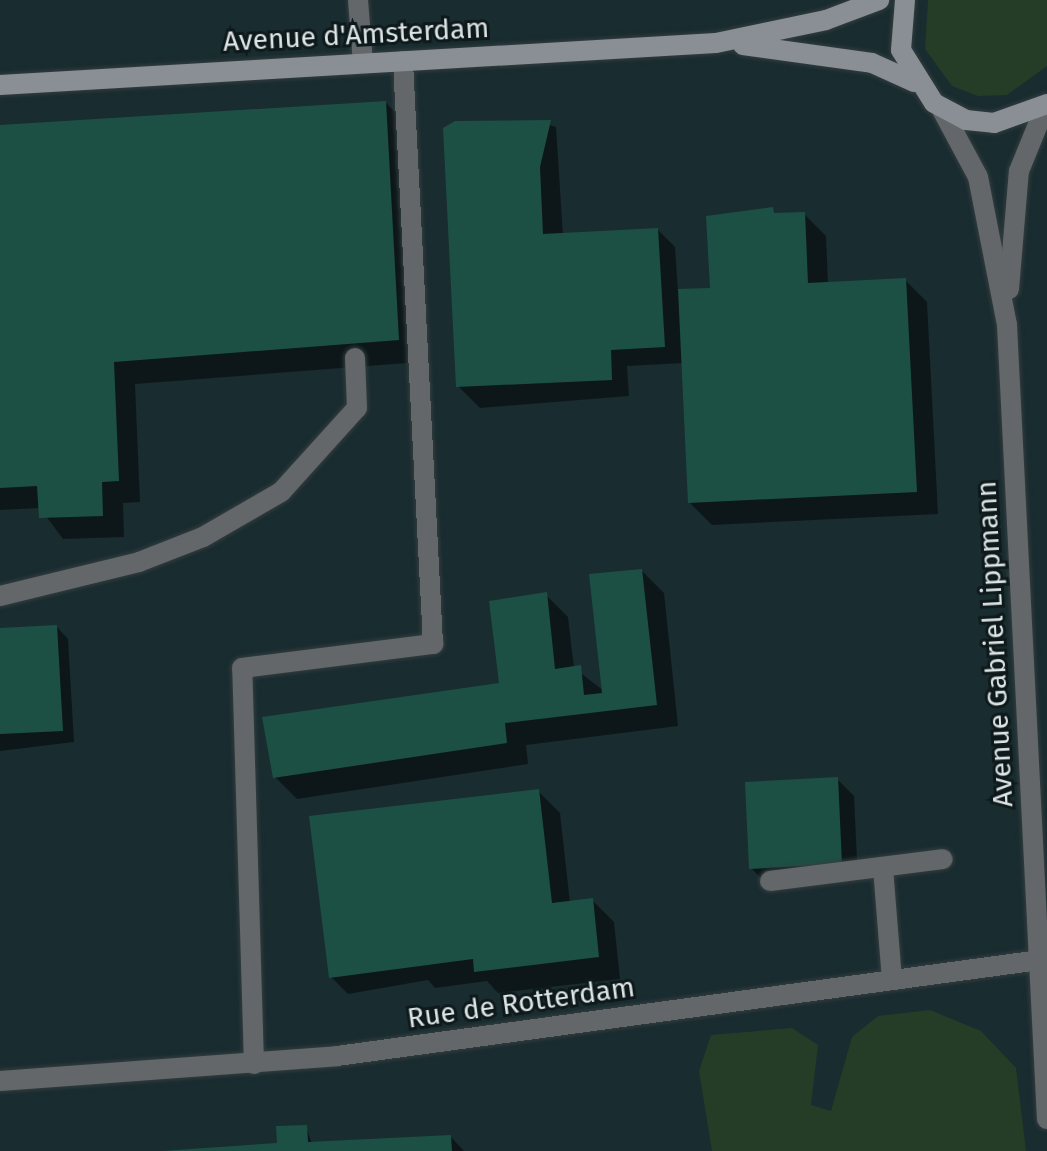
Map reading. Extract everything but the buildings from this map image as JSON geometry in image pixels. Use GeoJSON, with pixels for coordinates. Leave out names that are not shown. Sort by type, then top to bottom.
{"type":"FeatureCollection","features":[{"type":"Feature","properties":{"kind":"street"},"geometry":{"type":"LineString","coordinates":[[358,0],[363,63]]}},
{"type":"Feature","properties":{"kind":"street","name":"Avenue d'Amsterdam"},"geometry":{"type":"LineString","coordinates":[[0,85],[716,43],[826,20],[879,0]]}},
{"type":"Feature","properties":{"kind":"street"},"geometry":{"type":"LineString","coordinates":[[905,0],[900,39],[914,82],[941,108],[994,123],[1047,105]]}},
{"type":"Feature","properties":{"kind":"street","name":"Avenue d'Amsterdam"},"geometry":{"type":"LineString","coordinates":[[716,43],[855,60],[914,82]]}},
{"type":"Feature","properties":{"kind":"street"},"geometry":{"type":"LineString","coordinates":[[254,1064],[242,668],[433,644],[403,61]]}},
{"type":"Feature","properties":{"kind":"street","name":"Avenue Gabriel Lippmann"},"geometry":{"type":"LineString","coordinates":[[1007,325],[1019,171],[1047,105]]}},
{"type":"Feature","properties":{"kind":"street","name":"Avenue Gabriel Lippmann"},"geometry":{"type":"LineString","coordinates":[[941,108],[978,177],[1007,325],[1044,960],[1047,1119]]}},
{"type":"Feature","properties":{"kind":"street"},"geometry":{"type":"LineString","coordinates":[[0,596],[139,562],[203,537],[281,492],[357,408],[355,358]]}},
{"type":"Feature","properties":{"kind":"street"},"geometry":{"type":"LineString","coordinates":[[770,881],[943,859]]}},
{"type":"Feature","properties":{"kind":"street"},"geometry":{"type":"LineString","coordinates":[[883,868],[892,980]]}},
{"type":"Feature","properties":{"kind":"street","name":"Rue de Rotterdam"},"geometry":{"type":"LineString","coordinates":[[0,1081],[254,1064],[1044,960]]}},
{"type":"Feature","properties":{"kind":"shaded area"},"geometry":{"type":"Polygon","coordinates":[[[0,0],[1047,0],[1047,1151],[0,1151],[0,0]]]}},
{"type":"Feature","properties":{"kind":"green space"},"geometry":{"type":"Polygon","coordinates":[[[928,0],[1047,0],[1047,66],[1007,95],[978,96],[952,86],[925,49],[928,0]]]}},
{"type":"Feature","properties":{"kind":"green space"},"geometry":{"type":"Polygon","coordinates":[[[930,1010],[981,1031],[1016,1068],[1026,1151],[712,1151],[699,1071],[711,1035],[792,1028],[818,1045],[811,1105],[831,1111],[852,1037],[878,1016],[930,1010]]]}}]}
